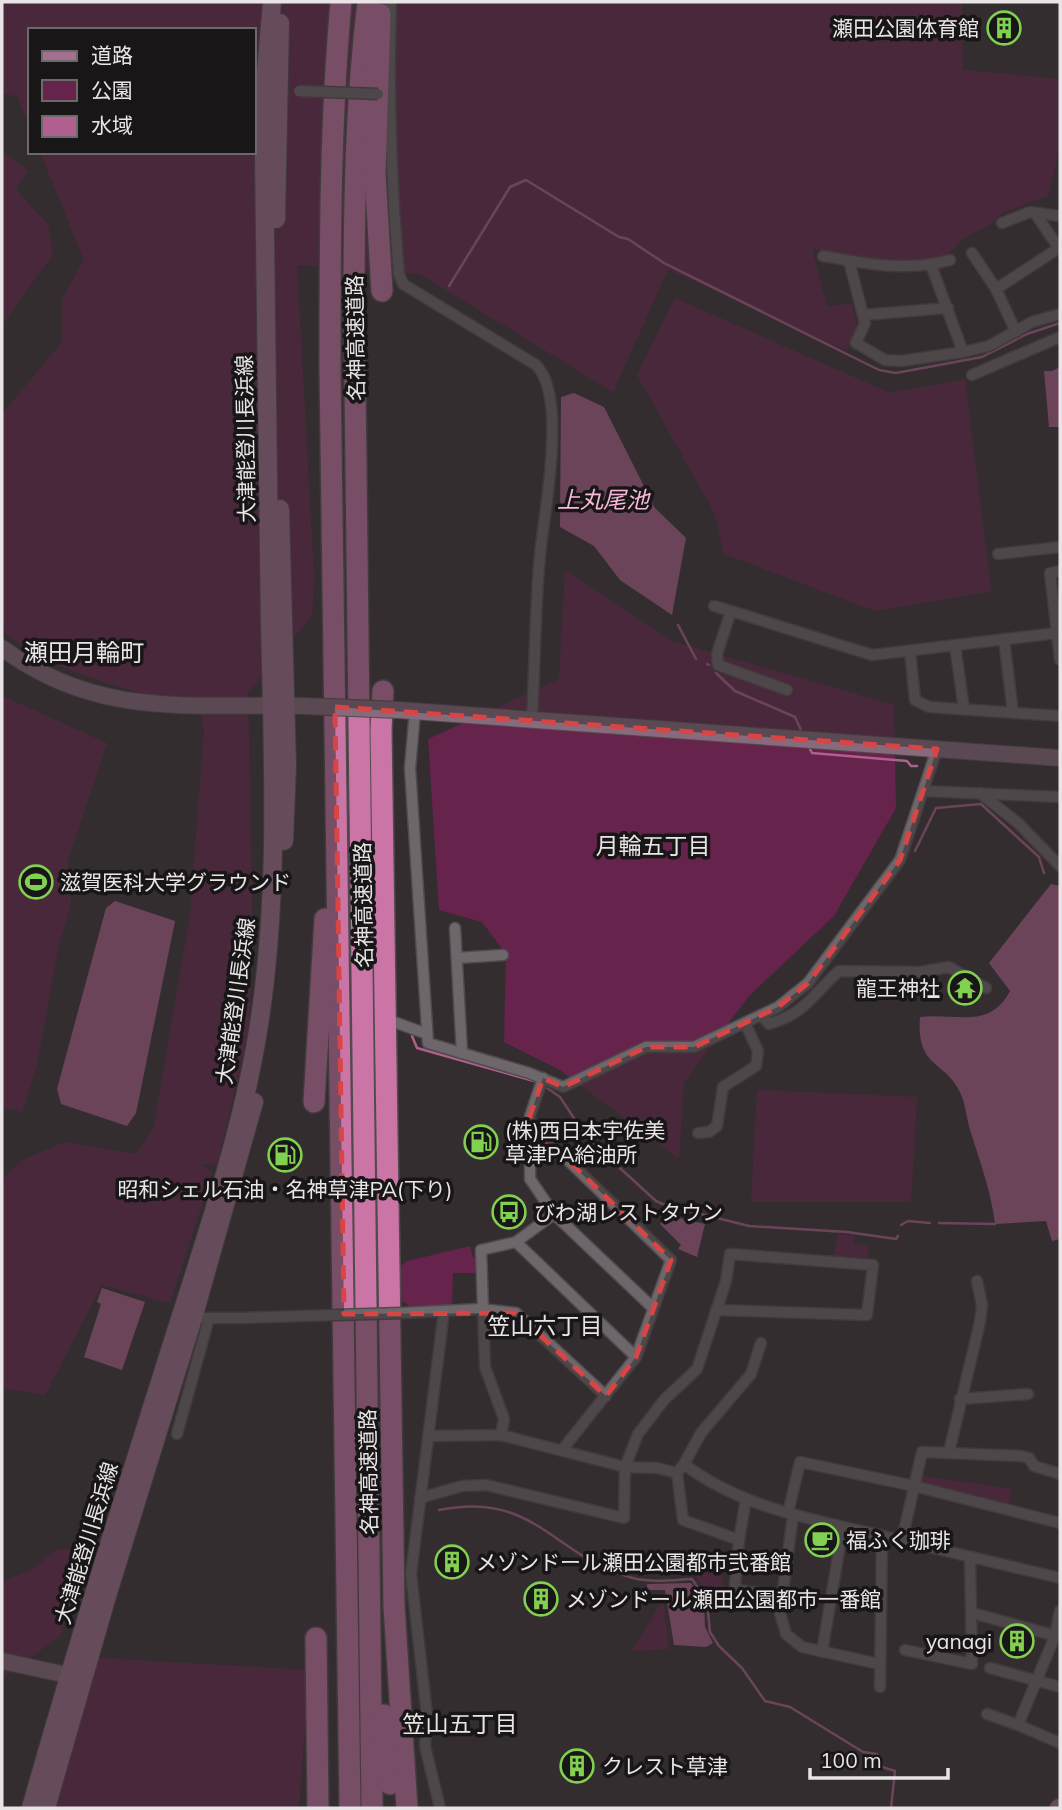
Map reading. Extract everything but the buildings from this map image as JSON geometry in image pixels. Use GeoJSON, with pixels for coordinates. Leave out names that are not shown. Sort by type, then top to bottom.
{"type":"FeatureCollection","features":[{"type":"Feature","properties":{"kind":"highway","name":"名神高速道路"},"geometry":{"type":"LineString","coordinates":[[341,2],[335,69],[330,227],[350,1808]]}},
{"type":"Feature","properties":{"kind":"highway","name":"名神高速道路"},"geometry":{"type":"LineString","coordinates":[[368,2],[359,74],[354,301],[361,692],[372,1808]]}},
{"type":"Feature","properties":{"kind":"highway"},"geometry":{"type":"LineString","coordinates":[[381,2],[375,173],[382,291]]}},
{"type":"Feature","properties":{"kind":"highway"},"geometry":{"type":"LineString","coordinates":[[383,691],[381,729],[394,1606],[407,1808]]}},
{"type":"Feature","properties":{"kind":"highway"},"geometry":{"type":"LineString","coordinates":[[314,1102],[335,772]]}},
{"type":"Feature","properties":{"kind":"highway"},"geometry":{"type":"LineString","coordinates":[[369,1553],[393,1808]]}},
{"type":"Feature","properties":{"kind":"highway"},"geometry":{"type":"LineString","coordinates":[[336,1808],[347,1555]]}},
{"type":"Feature","properties":{"kind":"highway"},"geometry":{"type":"LineString","coordinates":[[316,1638],[318,1808]]}},
{"type":"Feature","properties":{"kind":"highway"},"geometry":{"type":"LineString","coordinates":[[399,1687],[419,1808]]}},
{"type":"Feature","properties":{"kind":"main road","name":"大津能登川長浜線"},"geometry":{"type":"LineString","coordinates":[[31,1808],[194,1317],[247,1132],[274,999],[282,920],[287,766],[278,705],[276,220],[272,2]]}},
{"type":"Feature","properties":{"kind":"main road","name":"大津能登川長浜線"},"geometry":{"type":"LineString","coordinates":[[273,85],[281,2]]}},
{"type":"Feature","properties":{"kind":"main road","name":"大津能登川長浜線"},"geometry":{"type":"LineString","coordinates":[[46,1808],[76,1676]]}},
{"type":"Feature","properties":{"kind":"street"},"geometry":{"type":"LineString","coordinates":[[391,2],[383,93],[399,274],[403,284],[536,365],[543,372],[547,384],[551,462],[540,555],[532,717]]}},
{"type":"Feature","properties":{"kind":"street"},"geometry":{"type":"LineString","coordinates":[[273,85],[299,91],[383,93]]}},
{"type":"Feature","properties":{"kind":"street"},"geometry":{"type":"LineString","coordinates":[[996,289],[1060,249],[1035,213]]}},
{"type":"Feature","properties":{"kind":"street"},"geometry":{"type":"LineString","coordinates":[[1002,223],[1035,213],[1060,216]]}},
{"type":"Feature","properties":{"kind":"street"},"geometry":{"type":"LineString","coordinates":[[972,253],[996,289],[1016,331]]}},
{"type":"Feature","properties":{"kind":"street"},"geometry":{"type":"LineString","coordinates":[[823,256],[869,266],[931,265],[950,260]]}},
{"type":"Feature","properties":{"kind":"street"},"geometry":{"type":"LineString","coordinates":[[849,261],[864,323],[856,343],[885,360],[901,361],[989,346],[1032,322],[1060,314]]}},
{"type":"Feature","properties":{"kind":"street"},"geometry":{"type":"LineString","coordinates":[[931,265],[963,352]]}},
{"type":"Feature","properties":{"kind":"street"},"geometry":{"type":"LineString","coordinates":[[863,315],[948,308]]}},
{"type":"Feature","properties":{"kind":"street"},"geometry":{"type":"LineString","coordinates":[[972,375],[1060,337]]}},
{"type":"Feature","properties":{"kind":"street"},"geometry":{"type":"LineString","coordinates":[[998,554],[1060,547]]}},
{"type":"Feature","properties":{"kind":"street"},"geometry":{"type":"LineString","coordinates":[[1060,571],[1049,573],[1060,660]]}},
{"type":"Feature","properties":{"kind":"street"},"geometry":{"type":"LineString","coordinates":[[713,606],[872,655],[1057,633]]}},
{"type":"Feature","properties":{"kind":"street"},"geometry":{"type":"LineString","coordinates":[[731,611],[717,654],[718,666],[787,690]]}},
{"type":"Feature","properties":{"kind":"street"},"geometry":{"type":"LineString","coordinates":[[1004,639],[1013,713]]}},
{"type":"Feature","properties":{"kind":"street"},"geometry":{"type":"LineString","coordinates":[[955,645],[964,709]]}},
{"type":"Feature","properties":{"kind":"street"},"geometry":{"type":"LineString","coordinates":[[2,648],[60,683],[120,700],[190,706],[278,705],[532,717],[1060,758]]}},
{"type":"Feature","properties":{"kind":"street"},"geometry":{"type":"LineString","coordinates":[[909,651],[915,700],[929,707],[1060,716]]}},
{"type":"Feature","properties":{"kind":"street"},"geometry":{"type":"LineString","coordinates":[[407,711],[428,1042],[543,1078],[563,1087],[646,1047],[694,1047],[778,1007],[808,983],[862,915],[900,860],[937,749]]}},
{"type":"Feature","properties":{"kind":"street"},"geometry":{"type":"LineString","coordinates":[[925,791],[1060,797]]}},
{"type":"Feature","properties":{"kind":"street"},"geometry":{"type":"LineString","coordinates":[[978,792],[1018,823],[1060,866]]}},
{"type":"Feature","properties":{"kind":"street"},"geometry":{"type":"LineString","coordinates":[[456,928],[462,1054]]}},
{"type":"Feature","properties":{"kind":"street"},"geometry":{"type":"LineString","coordinates":[[457,958],[503,955]]}},
{"type":"Feature","properties":{"kind":"street"},"geometry":{"type":"LineString","coordinates":[[761,1015],[769,1024],[787,1019],[815,999],[839,971],[920,972],[950,967],[986,988]]}},
{"type":"Feature","properties":{"kind":"street"},"geometry":{"type":"LineString","coordinates":[[394,1022],[427,1034]]}},
{"type":"Feature","properties":{"kind":"street"},"geometry":{"type":"LineString","coordinates":[[698,1133],[709,1132],[717,1126],[723,1087],[756,1066],[758,1051],[745,1023]]}},
{"type":"Feature","properties":{"kind":"street"},"geometry":{"type":"LineString","coordinates":[[543,1078],[530,1116],[530,1179],[554,1214],[653,1308]]}},
{"type":"Feature","properties":{"kind":"street"},"geometry":{"type":"LineString","coordinates":[[530,1147],[550,1143],[671,1260],[636,1357],[562,1450]]}},
{"type":"Feature","properties":{"kind":"street"},"geometry":{"type":"LineString","coordinates":[[501,1435],[504,1419],[485,1367],[481,1250],[516,1242],[554,1214]]}},
{"type":"Feature","properties":{"kind":"street"},"geometry":{"type":"LineString","coordinates":[[516,1242],[636,1357]]}},
{"type":"Feature","properties":{"kind":"street"},"geometry":{"type":"LineString","coordinates":[[419,1497],[462,1486],[486,1485],[624,1517],[625,1467],[638,1434],[664,1400],[697,1369],[716,1310],[726,1281],[730,1254],[873,1265],[867,1315],[716,1310]]}},
{"type":"Feature","properties":{"kind":"street"},"geometry":{"type":"LineString","coordinates":[[949,1452],[980,1322],[982,1305],[977,1281]]}},
{"type":"Feature","properties":{"kind":"street"},"geometry":{"type":"LineString","coordinates":[[177,1434],[194,1317],[240,1318],[481,1309],[516,1313],[606,1396]]}},
{"type":"Feature","properties":{"kind":"street"},"geometry":{"type":"LineString","coordinates":[[440,1808],[425,1746],[427,1715],[412,1584],[419,1497],[444,1311]]}},
{"type":"Feature","properties":{"kind":"street"},"geometry":{"type":"LineString","coordinates":[[739,1541],[683,1520],[681,1469],[701,1433],[751,1374],[761,1343]]}},
{"type":"Feature","properties":{"kind":"street"},"geometry":{"type":"LineString","coordinates":[[960,1399],[1028,1394]]}},
{"type":"Feature","properties":{"kind":"street"},"geometry":{"type":"LineString","coordinates":[[428,1436],[501,1435],[625,1467],[681,1469],[746,1499],[790,1514],[1060,1578]]}},
{"type":"Feature","properties":{"kind":"street"},"geometry":{"type":"LineString","coordinates":[[902,1540],[922,1452],[1029,1458],[1034,1466],[1060,1474]]}},
{"type":"Feature","properties":{"kind":"street"},"geometry":{"type":"LineString","coordinates":[[879,1664],[802,1647],[786,1634],[781,1626],[790,1514],[800,1462],[914,1486],[1060,1523]]}},
{"type":"Feature","properties":{"kind":"street"},"geometry":{"type":"LineString","coordinates":[[746,1499],[735,1585],[739,1590],[782,1597]]}},
{"type":"Feature","properties":{"kind":"street"},"geometry":{"type":"LineString","coordinates":[[822,1652],[843,1527]]}},
{"type":"Feature","properties":{"kind":"street"},"geometry":{"type":"LineString","coordinates":[[880,1687],[881,1536]]}},
{"type":"Feature","properties":{"kind":"street"},"geometry":{"type":"LineString","coordinates":[[905,1650],[972,1664],[970,1557]]}},
{"type":"Feature","properties":{"kind":"street"},"geometry":{"type":"LineString","coordinates":[[1018,1725],[1058,1636],[1060,1611]]}},
{"type":"Feature","properties":{"kind":"street"},"geometry":{"type":"LineString","coordinates":[[972,1613],[1058,1636]]}},
{"type":"Feature","properties":{"kind":"street"},"geometry":{"type":"LineString","coordinates":[[2,1661],[76,1676]]}},
{"type":"Feature","properties":{"kind":"street"},"geometry":{"type":"LineString","coordinates":[[990,1668],[1060,1687]]}},
{"type":"Feature","properties":{"kind":"street"},"geometry":{"type":"LineString","coordinates":[[987,1714],[1060,1743]]}},
{"type":"Feature","properties":{"kind":"highlighted area"},"geometry":{"type":"Polygon","coordinates":[[[335,707],[937,749],[900,860],[808,983],[778,1007],[694,1047],[646,1047],[563,1087],[543,1078],[530,1116],[530,1147],[550,1143],[671,1260],[636,1357],[606,1396],[516,1313],[344,1314],[335,707]]]}},
{"type":"Feature","properties":{"kind":"green space"},"geometry":{"type":"Polygon","coordinates":[[[2,2],[962,2],[963,70],[1060,79],[1060,148],[1048,196],[1004,212],[989,225],[962,239],[946,257],[929,261],[865,259],[812,249],[827,307],[852,303],[857,326],[847,351],[668,269],[613,392],[420,274],[297,265],[314,577],[312,616],[248,692],[253,946],[249,1029],[217,1165],[202,1164],[212,1174],[170,1303],[102,1285],[45,1395],[2,1388],[2,1179],[23,1160],[64,1142],[136,1154],[153,1130],[190,916],[204,730],[199,709],[70,670],[23,646],[2,630],[2,414],[61,343],[62,299],[84,260],[41,154],[256,154],[256,28],[28,28],[28,121],[17,96],[2,94],[2,2]]]}},
{"type":"Feature","properties":{"kind":"green space"},"geometry":{"type":"Polygon","coordinates":[[[2,151],[29,171],[15,189],[48,224],[53,254],[2,325],[2,151]]]}},
{"type":"Feature","properties":{"kind":"green space"},"geometry":{"type":"Polygon","coordinates":[[[675,298],[890,393],[965,379],[991,591],[875,611],[724,554],[715,514],[637,375],[675,298]]]}},
{"type":"Feature","properties":{"kind":"green space"},"geometry":{"type":"Polygon","coordinates":[[[565,570],[671,641],[894,705],[896,808],[834,916],[749,996],[684,1082],[679,1159],[560,1070],[504,1042],[506,954],[482,922],[439,910],[428,739],[559,679],[565,570]]]}},
{"type":"Feature","properties":{"kind":"green space","name":"滋賀医科大学グラウンド"},"geometry":{"type":"Polygon","coordinates":[[[2,696],[107,743],[68,859],[71,904],[59,943],[37,1065],[22,1112],[2,1108],[2,696]]]}},
{"type":"Feature","properties":{"kind":"green space"},"geometry":{"type":"Polygon","coordinates":[[[757,1090],[917,1097],[911,1202],[751,1202],[757,1090]]]}},
{"type":"Feature","properties":{"kind":"green space"},"geometry":{"type":"Polygon","coordinates":[[[838,1234],[854,1236],[854,1244],[867,1245],[868,1257],[834,1256],[838,1234]]]}},
{"type":"Feature","properties":{"kind":"green space"},"geometry":{"type":"Polygon","coordinates":[[[470,1246],[473,1257],[478,1261],[477,1273],[453,1273],[452,1307],[412,1308],[402,1301],[397,1269],[407,1261],[470,1246]]]}},
{"type":"Feature","properties":{"kind":"green space"},"geometry":{"type":"Polygon","coordinates":[[[922,1476],[1012,1489],[1008,1505],[921,1482],[922,1476]]]}},
{"type":"Feature","properties":{"kind":"green space"},"geometry":{"type":"Polygon","coordinates":[[[70,1549],[84,1568],[60,1636],[2,1678],[2,1582],[33,1569],[55,1550],[70,1549]]]}},
{"type":"Feature","properties":{"kind":"green space"},"geometry":{"type":"Polygon","coordinates":[[[711,1562],[724,1579],[721,1583],[725,1589],[708,1595],[694,1574],[711,1562]]]}},
{"type":"Feature","properties":{"kind":"green space"},"geometry":{"type":"Polygon","coordinates":[[[663,1600],[669,1649],[632,1651],[663,1600]]]}},
{"type":"Feature","properties":{"kind":"green space"},"geometry":{"type":"Polygon","coordinates":[[[98,1658],[309,1670],[299,1808],[55,1808],[98,1658]]]}},
{"type":"Feature","properties":{"kind":"water"},"geometry":{"type":"Polygon","coordinates":[[[1060,367],[1060,427],[1049,427],[1044,371],[1060,367]]]}},
{"type":"Feature","properties":{"kind":"water","name":"上丸尾池"},"geometry":{"type":"Polygon","coordinates":[[[574,393],[604,407],[655,508],[686,538],[672,615],[620,580],[594,546],[560,527],[561,397],[574,393]]]}},
{"type":"Feature","properties":{"kind":"water"},"geometry":{"type":"Polygon","coordinates":[[[1051,884],[1060,886],[1060,1239],[1052,1241],[1046,1221],[995,1224],[988,1188],[963,1099],[957,1086],[928,1056],[920,1035],[920,1017],[971,1017],[992,1011],[1002,1003],[1010,991],[989,963],[1051,884]]]}},
{"type":"Feature","properties":{"kind":"water"},"geometry":{"type":"Polygon","coordinates":[[[115,901],[175,921],[136,1113],[127,1126],[61,1104],[57,1089],[106,908],[115,901]]]}},
{"type":"Feature","properties":{"kind":"water"},"geometry":{"type":"Polygon","coordinates":[[[666,1215],[705,1224],[697,1257],[678,1249],[681,1245],[660,1224],[666,1215]]]}},
{"type":"Feature","properties":{"kind":"water"},"geometry":{"type":"Polygon","coordinates":[[[102,1288],[145,1302],[122,1370],[84,1357],[101,1304],[97,1302],[102,1288]]]}},
{"type":"Feature","properties":{"kind":"water"},"geometry":{"type":"Polygon","coordinates":[[[691,1583],[704,1602],[705,1627],[713,1643],[706,1647],[674,1645],[665,1590],[647,1590],[647,1584],[691,1583]]]}},
{"type":"Feature","properties":{"kind":"waterway"},"geometry":{"type":"LineString","coordinates":[[449,286],[510,187],[526,180],[664,263],[879,370],[896,373],[982,357],[1027,334],[1060,323]]}},
{"type":"Feature","properties":{"kind":"waterway"},"geometry":{"type":"LineString","coordinates":[[678,625],[696,659]]}},
{"type":"Feature","properties":{"kind":"waterway"},"geometry":{"type":"LineString","coordinates":[[716,673],[735,691],[795,717],[801,730]]}},
{"type":"Feature","properties":{"kind":"waterway"},"geometry":{"type":"LineString","coordinates":[[809,747],[812,753],[907,761],[911,766],[917,766]]}},
{"type":"Feature","properties":{"kind":"waterway"},"geometry":{"type":"LineString","coordinates":[[915,851],[936,808],[981,804],[1039,857],[1044,873]]}},
{"type":"Feature","properties":{"kind":"waterway"},"geometry":{"type":"LineString","coordinates":[[412,1036],[417,1048],[534,1081]]}},
{"type":"Feature","properties":{"kind":"waterway"},"geometry":{"type":"LineString","coordinates":[[547,1088],[560,1097],[587,1138],[656,1201],[665,1205],[749,1226],[847,1232],[896,1239],[898,1236]]}},
{"type":"Feature","properties":{"kind":"waterway"},"geometry":{"type":"LineString","coordinates":[[901,1225],[908,1221],[930,1223]]}},
{"type":"Feature","properties":{"kind":"waterway"},"geometry":{"type":"LineString","coordinates":[[939,1223],[995,1224]]}},
{"type":"Feature","properties":{"kind":"waterway"},"geometry":{"type":"LineString","coordinates":[[439,1510],[472,1506],[499,1509],[522,1517],[606,1569],[640,1580],[692,1579],[707,1601],[710,1632],[719,1646],[742,1668],[765,1701],[790,1707],[863,1752],[877,1754],[882,1767],[895,1771],[891,1808]]}},
{"type":"Feature","properties":{"kind":"place","name":"瀬田公園体育館"},"geometry":{"type":"Point","coordinates":[1004,28]}},
{"type":"Feature","properties":{"kind":"place","name":"滋賀医科大学グラウンド"},"geometry":{"type":"Point","coordinates":[36,882]}},
{"type":"Feature","properties":{"kind":"place","name":"龍王神社"},"geometry":{"type":"Point","coordinates":[965,988]}},
{"type":"Feature","properties":{"kind":"place","name":"(株)西日本宇佐美 草津PA給油所"},"geometry":{"type":"Point","coordinates":[481,1142]}},
{"type":"Feature","properties":{"kind":"place","name":"昭和シェル石油・名神草津PA(下り)"},"geometry":{"type":"Point","coordinates":[285,1155]}},
{"type":"Feature","properties":{"kind":"place","name":"びわ湖レストタウン"},"geometry":{"type":"Point","coordinates":[509,1212]}},
{"type":"Feature","properties":{"kind":"place","name":"福ふく珈琲"},"geometry":{"type":"Point","coordinates":[822,1540]}},
{"type":"Feature","properties":{"kind":"place","name":"メゾンドール瀬田公園都市弐番館"},"geometry":{"type":"Point","coordinates":[452,1562]}},
{"type":"Feature","properties":{"kind":"place","name":"メゾンドール瀬田公園都市一番館"},"geometry":{"type":"Point","coordinates":[541,1599]}},
{"type":"Feature","properties":{"kind":"place","name":"yanagi"},"geometry":{"type":"Point","coordinates":[1017,1641]}},
{"type":"Feature","properties":{"kind":"place","name":"クレスト草津"},"geometry":{"type":"Point","coordinates":[577,1766]}},
{"type":"Feature","properties":{"kind":"district","name":"瀬田月輪町"},"geometry":{"type":"Point","coordinates":[84,652]}},
{"type":"Feature","properties":{"kind":"district","name":"月輪五丁目"},"geometry":{"type":"Point","coordinates":[653,845]}},
{"type":"Feature","properties":{"kind":"district","name":"笠山六丁目"},"geometry":{"type":"Point","coordinates":[545,1325]}},
{"type":"Feature","properties":{"kind":"district","name":"笠山五丁目"},"geometry":{"type":"Point","coordinates":[460,1723]}}]}
